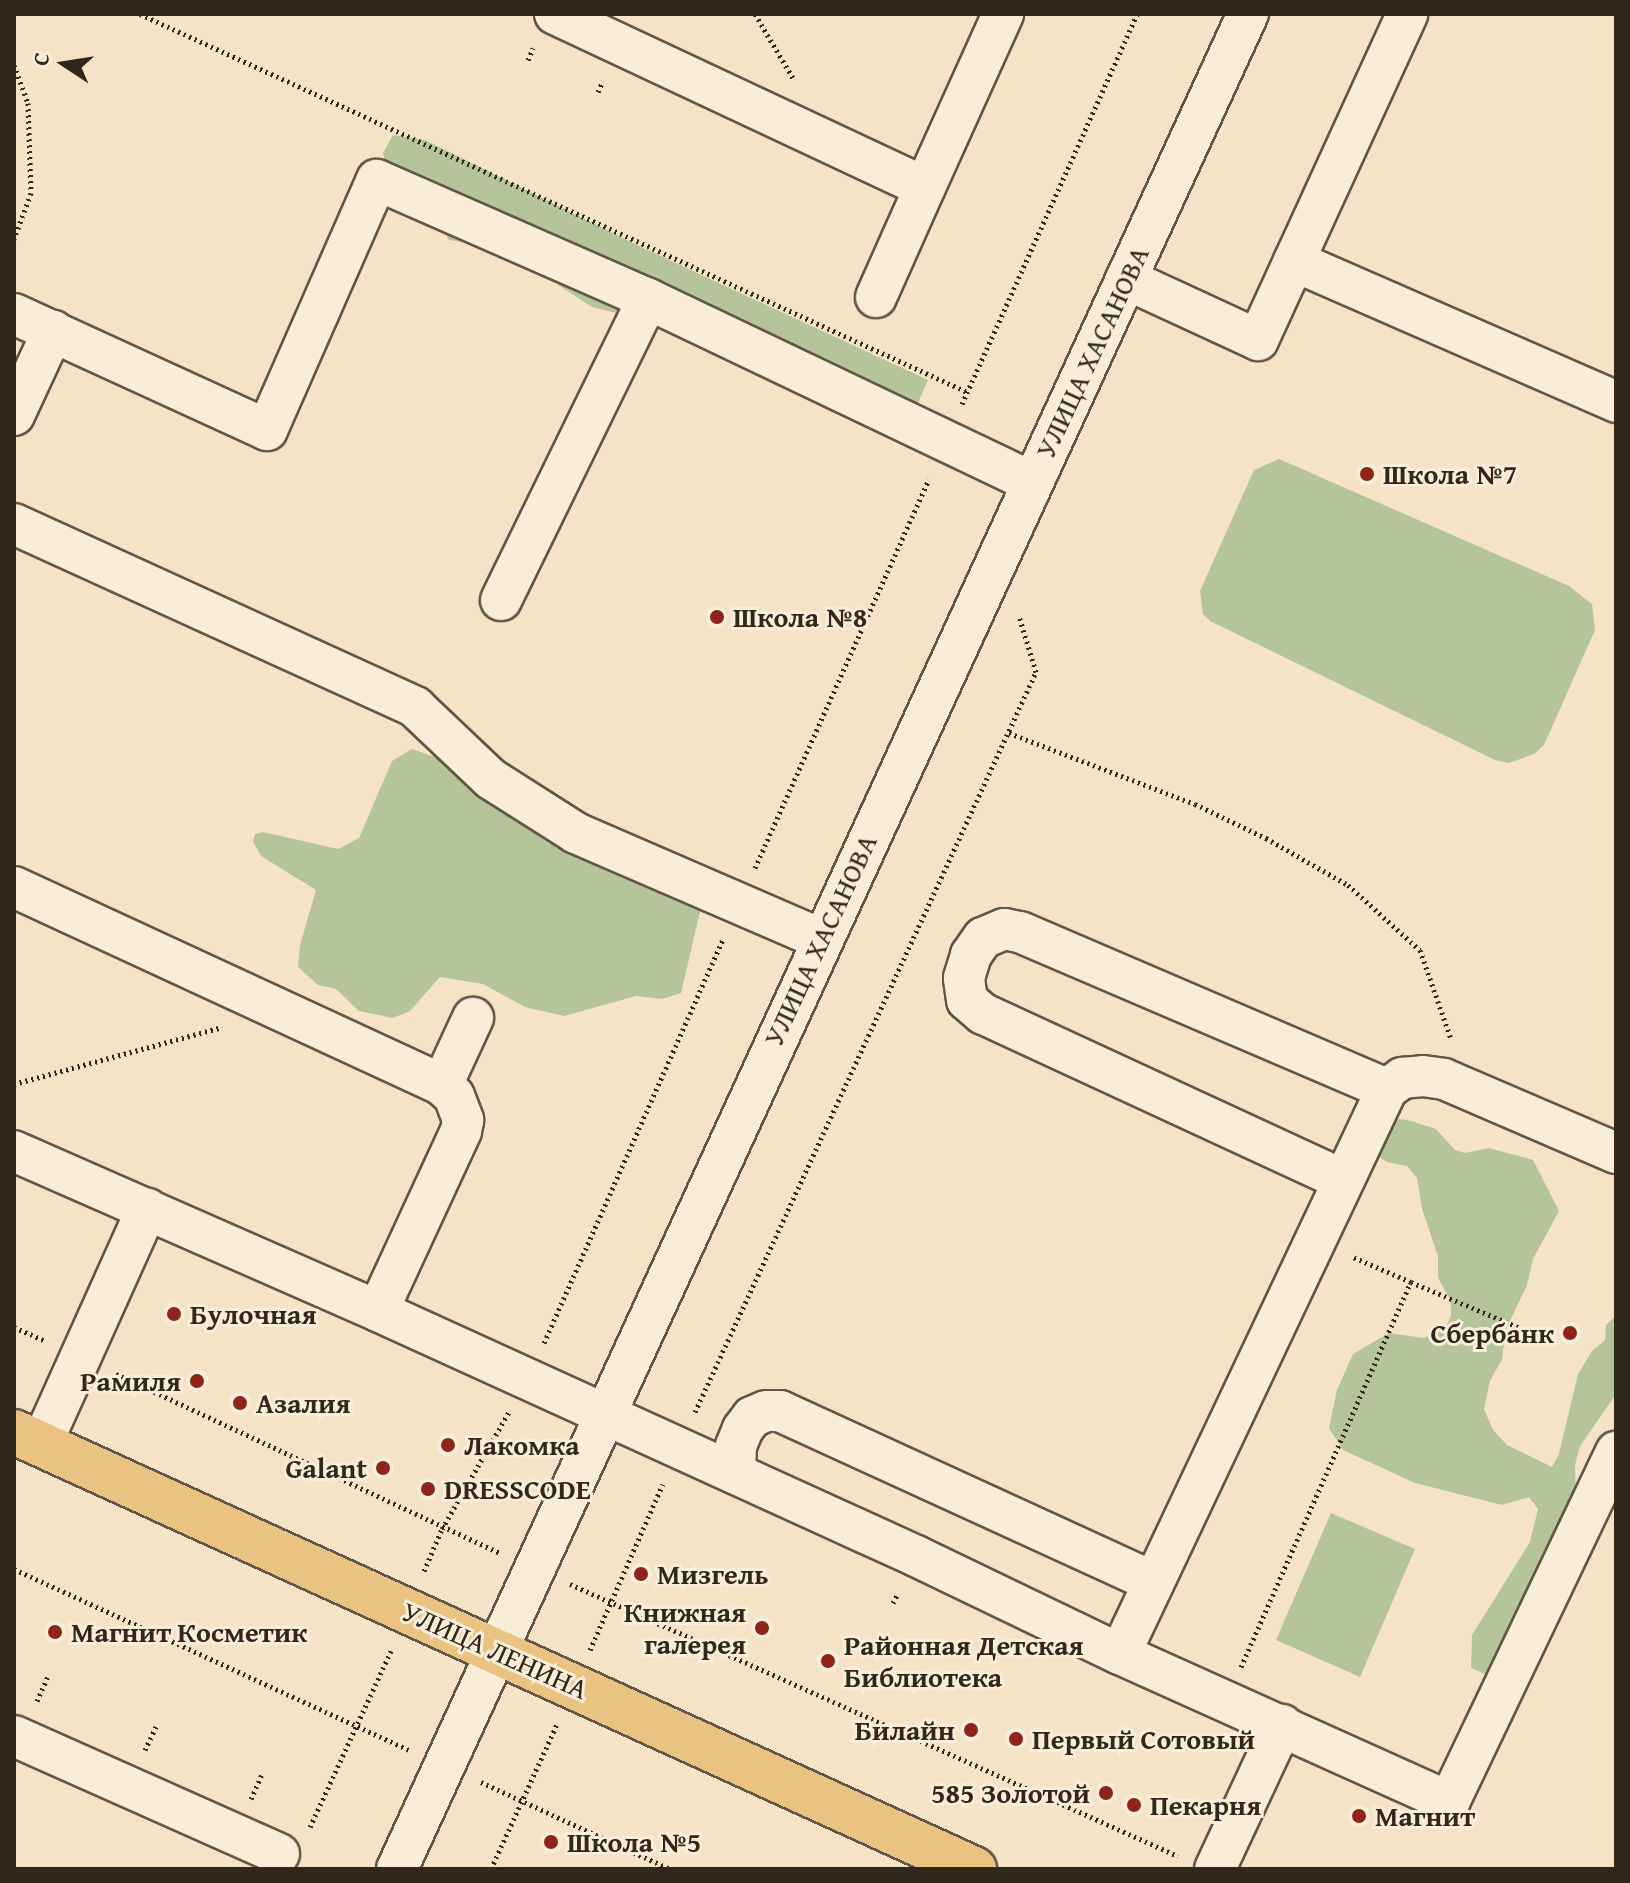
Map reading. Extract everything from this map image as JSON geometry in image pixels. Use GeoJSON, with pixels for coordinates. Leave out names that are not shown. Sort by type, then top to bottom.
{"type":"FeatureCollection","features":[{"type":"Feature","properties":{"kind":"main road","name":"УЛИЦА ЛЕНИНА"},"geometry":{"type":"LineString","coordinates":[[28,1439],[496,1649],[974,1869]]}},
{"type":"Feature","properties":{"kind":"street"},"geometry":{"type":"LineString","coordinates":[[555,14],[925,187]]}},
{"type":"Feature","properties":{"kind":"street"},"geometry":{"type":"LineString","coordinates":[[876,297],[1003,14]]}},
{"type":"Feature","properties":{"kind":"street","name":"УЛИЦА ХАСАНОВА"},"geometry":{"type":"LineString","coordinates":[[397,1869],[821,939],[1248,14]]}},
{"type":"Feature","properties":{"kind":"street"},"geometry":{"type":"LineString","coordinates":[[1126,279],[1258,340],[1407,14]]}},
{"type":"Feature","properties":{"kind":"street"},"geometry":{"type":"LineString","coordinates":[[14,314],[267,430],[377,180],[648,299],[1031,482]]}},
{"type":"Feature","properties":{"kind":"street"},"geometry":{"type":"LineString","coordinates":[[1294,261],[1616,402]]}},
{"type":"Feature","properties":{"kind":"street"},"geometry":{"type":"LineString","coordinates":[[501,600],[648,299]]}},
{"type":"Feature","properties":{"kind":"street"},"geometry":{"type":"LineString","coordinates":[[14,415],[53,331]]}},
{"type":"Feature","properties":{"kind":"street"},"geometry":{"type":"LineString","coordinates":[[14,524],[415,707],[491,779],[576,833],[821,939]]}},
{"type":"Feature","properties":{"kind":"street"},"geometry":{"type":"LineString","coordinates":[[14,887],[442,1085],[460,1107],[461,1131],[378,1311]]}},
{"type":"Feature","properties":{"kind":"street"},"geometry":{"type":"LineString","coordinates":[[1343,1180],[983,1014],[967,1000],[964,978],[971,955],[983,938],[1004,929],[1020,932],[1387,1089]]}},
{"type":"Feature","properties":{"kind":"street"},"geometry":{"type":"LineString","coordinates":[[442,1085],[473,1018]]}},
{"type":"Feature","properties":{"kind":"street"},"geometry":{"type":"LineString","coordinates":[[1120,1654],[1387,1089],[1402,1078],[1423,1076],[1468,1088],[1616,1153]]}},
{"type":"Feature","properties":{"kind":"street"},"geometry":{"type":"LineString","coordinates":[[14,1151],[378,1311],[526,1381],[735,1473],[1120,1654],[1449,1802],[1616,1452]]}},
{"type":"Feature","properties":{"kind":"street"},"geometry":{"type":"LineString","coordinates":[[28,1439],[81,1357],[147,1209]]}},
{"type":"Feature","properties":{"kind":"street"},"geometry":{"type":"LineString","coordinates":[[735,1473],[736,1446],[743,1429],[752,1417],[766,1411],[780,1411],[1154,1582]]}},
{"type":"Feature","properties":{"kind":"street"},"geometry":{"type":"LineString","coordinates":[[1197,1862],[1282,1725]]}},
{"type":"Feature","properties":{"kind":"street"},"geometry":{"type":"LineString","coordinates":[[14,1736],[291,1847]]}},
{"type":"Feature","properties":{"kind":"path"},"geometry":{"type":"LineString","coordinates":[[140,14],[967,392]]}},
{"type":"Feature","properties":{"kind":"path"},"geometry":{"type":"LineString","coordinates":[[424,1571],[442,1529],[526,1381],[1137,14]]}},
{"type":"Feature","properties":{"kind":"path"},"geometry":{"type":"LineString","coordinates":[[14,65],[28,103],[31,193],[14,239]]}},
{"type":"Feature","properties":{"kind":"path"},"geometry":{"type":"LineString","coordinates":[[584,1662],[1036,672],[1018,615]]}},
{"type":"Feature","properties":{"kind":"path"},"geometry":{"type":"LineString","coordinates":[[1009,733],[1195,804],[1266,838],[1348,885],[1420,950],[1468,1088]]}},
{"type":"Feature","properties":{"kind":"path"},"geometry":{"type":"LineString","coordinates":[[14,1084],[283,1011]]}},
{"type":"Feature","properties":{"kind":"path"},"geometry":{"type":"LineString","coordinates":[[1315,1241],[1525,1330]]}},
{"type":"Feature","properties":{"kind":"path"},"geometry":{"type":"LineString","coordinates":[[1226,1700],[1411,1282]]}},
{"type":"Feature","properties":{"kind":"path"},"geometry":{"type":"LineString","coordinates":[[14,1327],[442,1529],[507,1556]]}},
{"type":"Feature","properties":{"kind":"path"},"geometry":{"type":"LineString","coordinates":[[14,1569],[417,1754]]}},
{"type":"Feature","properties":{"kind":"path"},"geometry":{"type":"LineString","coordinates":[[19,1580],[22,1573]]}},
{"type":"Feature","properties":{"kind":"path"},"geometry":{"type":"LineString","coordinates":[[569,1583],[1197,1862]]}},
{"type":"Feature","properties":{"kind":"path"},"geometry":{"type":"LineString","coordinates":[[291,1847],[356,1728],[394,1642]]}},
{"type":"Feature","properties":{"kind":"path"},"geometry":{"type":"LineString","coordinates":[[491,1869],[560,1717]]}},
{"type":"Feature","properties":{"kind":"path"},"geometry":{"type":"LineString","coordinates":[[466,1775],[670,1869]]}},
{"type":"Feature","properties":{"kind":"green space"},"geometry":{"type":"Polygon","coordinates":[[[393,135],[425,140],[637,245],[928,380],[914,412],[865,419],[825,409],[777,353],[592,307],[502,248],[449,240],[439,223],[387,170],[383,153],[393,135]]]}},
{"type":"Feature","properties":{"kind":"green space"},"geometry":{"type":"Polygon","coordinates":[[[1279,459],[1569,586],[1592,604],[1595,630],[1544,745],[1534,754],[1509,763],[1495,760],[1210,621],[1203,614],[1200,591],[1254,470],[1279,459]]]}},
{"type":"Feature","properties":{"kind":"green space"},"geometry":{"type":"Polygon","coordinates":[[[412,749],[449,762],[702,903],[681,993],[662,999],[636,996],[564,1016],[525,1007],[483,984],[440,977],[410,1011],[393,1018],[359,1011],[336,989],[318,985],[298,967],[300,945],[316,890],[261,856],[253,842],[255,834],[263,832],[338,849],[359,838],[392,761],[412,749]]]}},
{"type":"Feature","properties":{"kind":"green space"},"geometry":{"type":"Polygon","coordinates":[[[1376,1117],[1408,1120],[1436,1129],[1455,1150],[1465,1153],[1489,1148],[1533,1160],[1559,1211],[1533,1259],[1527,1285],[1506,1329],[1502,1359],[1490,1381],[1484,1409],[1493,1430],[1507,1445],[1552,1467],[1559,1454],[1578,1374],[1592,1351],[1605,1340],[1606,1325],[1616,1315],[1616,1394],[1580,1446],[1575,1465],[1576,1504],[1497,1671],[1485,1674],[1471,1668],[1472,1635],[1530,1542],[1538,1509],[1529,1497],[1502,1505],[1415,1483],[1343,1450],[1329,1428],[1337,1390],[1353,1354],[1389,1333],[1423,1338],[1445,1330],[1451,1315],[1451,1301],[1438,1278],[1438,1256],[1422,1209],[1417,1178],[1407,1166],[1387,1162],[1369,1150],[1376,1117]]]}},
{"type":"Feature","properties":{"kind":"green space"},"geometry":{"type":"Polygon","coordinates":[[[1331,1513],[1415,1549],[1360,1677],[1276,1640],[1331,1513]]]}},
{"type":"Feature","properties":{"kind":"place","name":"Школа №7"},"geometry":{"type":"Point","coordinates":[1367,474]}},
{"type":"Feature","properties":{"kind":"place","name":"Школа №8"},"geometry":{"type":"Point","coordinates":[717,617]}},
{"type":"Feature","properties":{"kind":"place","name":"Булочная"},"geometry":{"type":"Point","coordinates":[174,1314]}},
{"type":"Feature","properties":{"kind":"place","name":"Сбербанк"},"geometry":{"type":"Point","coordinates":[1570,1333]}},
{"type":"Feature","properties":{"kind":"place","name":"Рамиля"},"geometry":{"type":"Point","coordinates":[197,1381]}},
{"type":"Feature","properties":{"kind":"place","name":"Азалия"},"geometry":{"type":"Point","coordinates":[240,1403]}},
{"type":"Feature","properties":{"kind":"place","name":"Лакомка"},"geometry":{"type":"Point","coordinates":[448,1445]}},
{"type":"Feature","properties":{"kind":"place","name":"Galant"},"geometry":{"type":"Point","coordinates":[383,1468]}},
{"type":"Feature","properties":{"kind":"place","name":"DRESSCODE"},"geometry":{"type":"Point","coordinates":[428,1489]}},
{"type":"Feature","properties":{"kind":"place","name":"Мизгель"},"geometry":{"type":"Point","coordinates":[641,1574]}},
{"type":"Feature","properties":{"kind":"place","name":"Книжная галерея"},"geometry":{"type":"Point","coordinates":[762,1628]}},
{"type":"Feature","properties":{"kind":"place","name":"Магнит Косметик"},"geometry":{"type":"Point","coordinates":[55,1632]}},
{"type":"Feature","properties":{"kind":"place","name":"Районная Детская Библиотека"},"geometry":{"type":"Point","coordinates":[828,1661]}},
{"type":"Feature","properties":{"kind":"place","name":"Билайн"},"geometry":{"type":"Point","coordinates":[971,1730]}},
{"type":"Feature","properties":{"kind":"place","name":"Первый Сотовый"},"geometry":{"type":"Point","coordinates":[1016,1739]}},
{"type":"Feature","properties":{"kind":"place","name":"585 Золотой"},"geometry":{"type":"Point","coordinates":[1106,1793]}},
{"type":"Feature","properties":{"kind":"place","name":"Пекарня"},"geometry":{"type":"Point","coordinates":[1134,1805]}},
{"type":"Feature","properties":{"kind":"place","name":"Магнит"},"geometry":{"type":"Point","coordinates":[1359,1816]}},
{"type":"Feature","properties":{"kind":"place","name":"Школа №5"},"geometry":{"type":"Point","coordinates":[551,1842]}}]}
